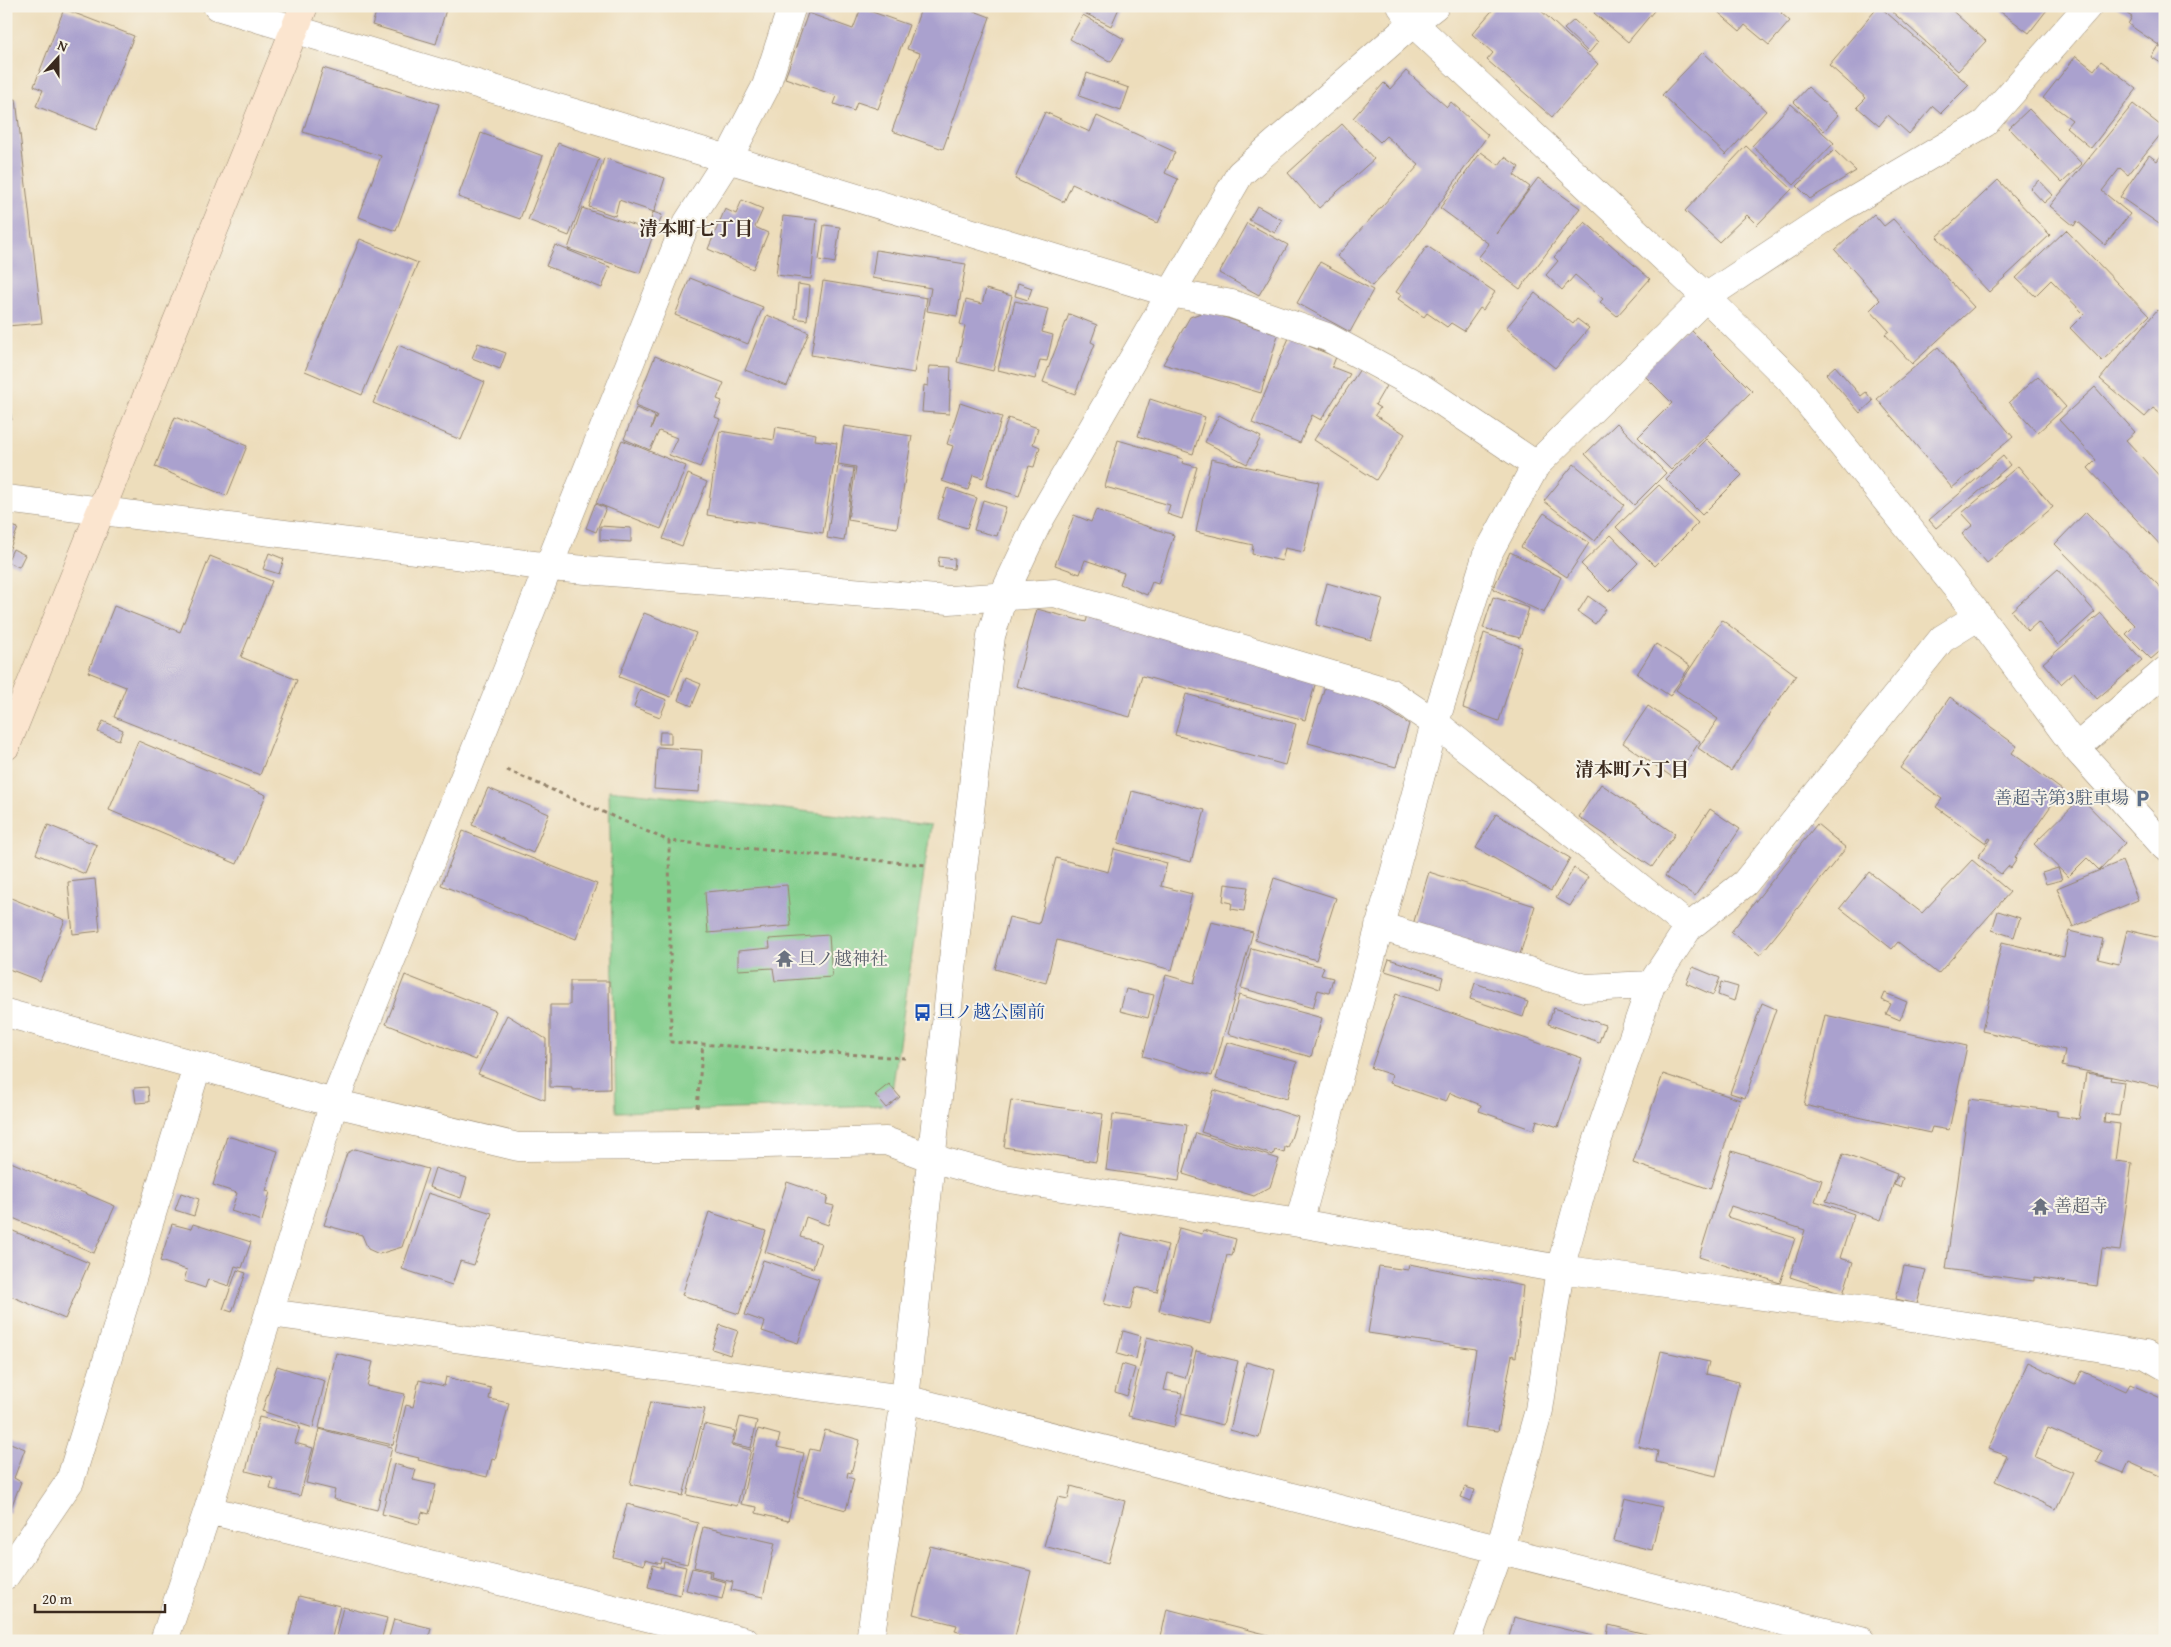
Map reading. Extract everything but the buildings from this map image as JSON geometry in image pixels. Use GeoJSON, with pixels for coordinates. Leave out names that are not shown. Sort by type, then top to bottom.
{"type":"FeatureCollection","features":[{"type":"Feature","properties":{"kind":"street"},"geometry":{"type":"LineString","coordinates":[[217,6],[300,18],[728,159],[1170,293],[1232,304],[1327,337],[1423,389],[1536,465]]}},
{"type":"Feature","properties":{"kind":"street"},"geometry":{"type":"LineString","coordinates":[[164,1641],[208,1510],[334,1103],[475,756],[684,228],[728,159],[766,86],[792,6]]}},
{"type":"Feature","properties":{"kind":"street"},"geometry":{"type":"LineString","coordinates":[[870,1641],[905,1399],[963,869],[991,636],[1003,596],[1036,526],[1240,174],[1407,14],[1435,6]]}},
{"type":"Feature","properties":{"kind":"street"},"geometry":{"type":"LineString","coordinates":[[1299,1223],[1435,723],[1486,557],[1536,465],[1706,297],[1839,209],[1985,123],[2088,6]]}},
{"type":"Feature","properties":{"kind":"street"},"geometry":{"type":"LineString","coordinates":[[1407,14],[1706,297],[1790,380],[1979,616],[2076,748],[2165,847]]}},
{"type":"Feature","properties":{"kind":"street"},"geometry":{"type":"LineString","coordinates":[[6,746],[300,18]]}},
{"type":"Feature","properties":{"kind":"street"},"geometry":{"type":"LineString","coordinates":[[6,499],[550,567],[949,600],[1055,593],[1389,692],[1435,723],[1689,927]]}},
{"type":"Feature","properties":{"kind":"street"},"geometry":{"type":"LineString","coordinates":[[1467,1641],[1500,1549],[1539,1410],[1560,1268],[1587,1171],[1651,985],[1689,927],[1745,883],[1942,639],[1979,616]]}},
{"type":"Feature","properties":{"kind":"street"},"geometry":{"type":"LineString","coordinates":[[2076,748],[2165,671]]}},
{"type":"Feature","properties":{"kind":"street"},"geometry":{"type":"LineString","coordinates":[[1379,926],[1584,988],[1651,985]]}},
{"type":"Feature","properties":{"kind":"street"},"geometry":{"type":"LineString","coordinates":[[6,1013],[197,1067],[334,1103],[518,1147],[886,1142],[931,1158],[1003,1178],[1299,1223],[1560,1268],[1874,1311],[2146,1355],[2165,1366]]}},
{"type":"Feature","properties":{"kind":"street"},"geometry":{"type":"LineString","coordinates":[[6,1575],[70,1481],[197,1067]]}},
{"type":"Feature","properties":{"kind":"street"},"geometry":{"type":"LineString","coordinates":[[270,1313],[905,1399],[1861,1641]]}},
{"type":"Feature","properties":{"kind":"street"},"geometry":{"type":"LineString","coordinates":[[208,1510],[745,1641]]}},
{"type":"Feature","properties":{"kind":"path"},"geometry":{"type":"LineString","coordinates":[[475,756],[670,841],[963,869]]}},
{"type":"Feature","properties":{"kind":"path"},"geometry":{"type":"LineString","coordinates":[[670,841],[672,1042],[943,1060]]}},
{"type":"Feature","properties":{"kind":"path"},"geometry":{"type":"LineString","coordinates":[[693,1146],[703,1043]]}},
{"type":"Feature","properties":{"kind":"green space"},"geometry":{"type":"Polygon","coordinates":[[[609,790],[931,825],[890,1105],[616,1112],[609,790]]]}},
{"type":"Feature","properties":{"kind":"place","name":"善超寺第3駐車場"},"geometry":{"type":"Point","coordinates":[2143,798]}},
{"type":"Feature","properties":{"kind":"place","name":"旦ノ越神社"},"geometry":{"type":"Point","coordinates":[784,959]}},
{"type":"Feature","properties":{"kind":"place","name":"旦ノ越公園前"},"geometry":{"type":"Point","coordinates":[923,1012]}},
{"type":"Feature","properties":{"kind":"place","name":"善超寺"},"geometry":{"type":"Point","coordinates":[2040,1206]}},
{"type":"Feature","properties":{"kind":"district","name":"清本町七丁目"},"geometry":{"type":"Point","coordinates":[696,228]}},
{"type":"Feature","properties":{"kind":"district","name":"清本町六丁目"},"geometry":{"type":"Point","coordinates":[1632,769]}}]}
